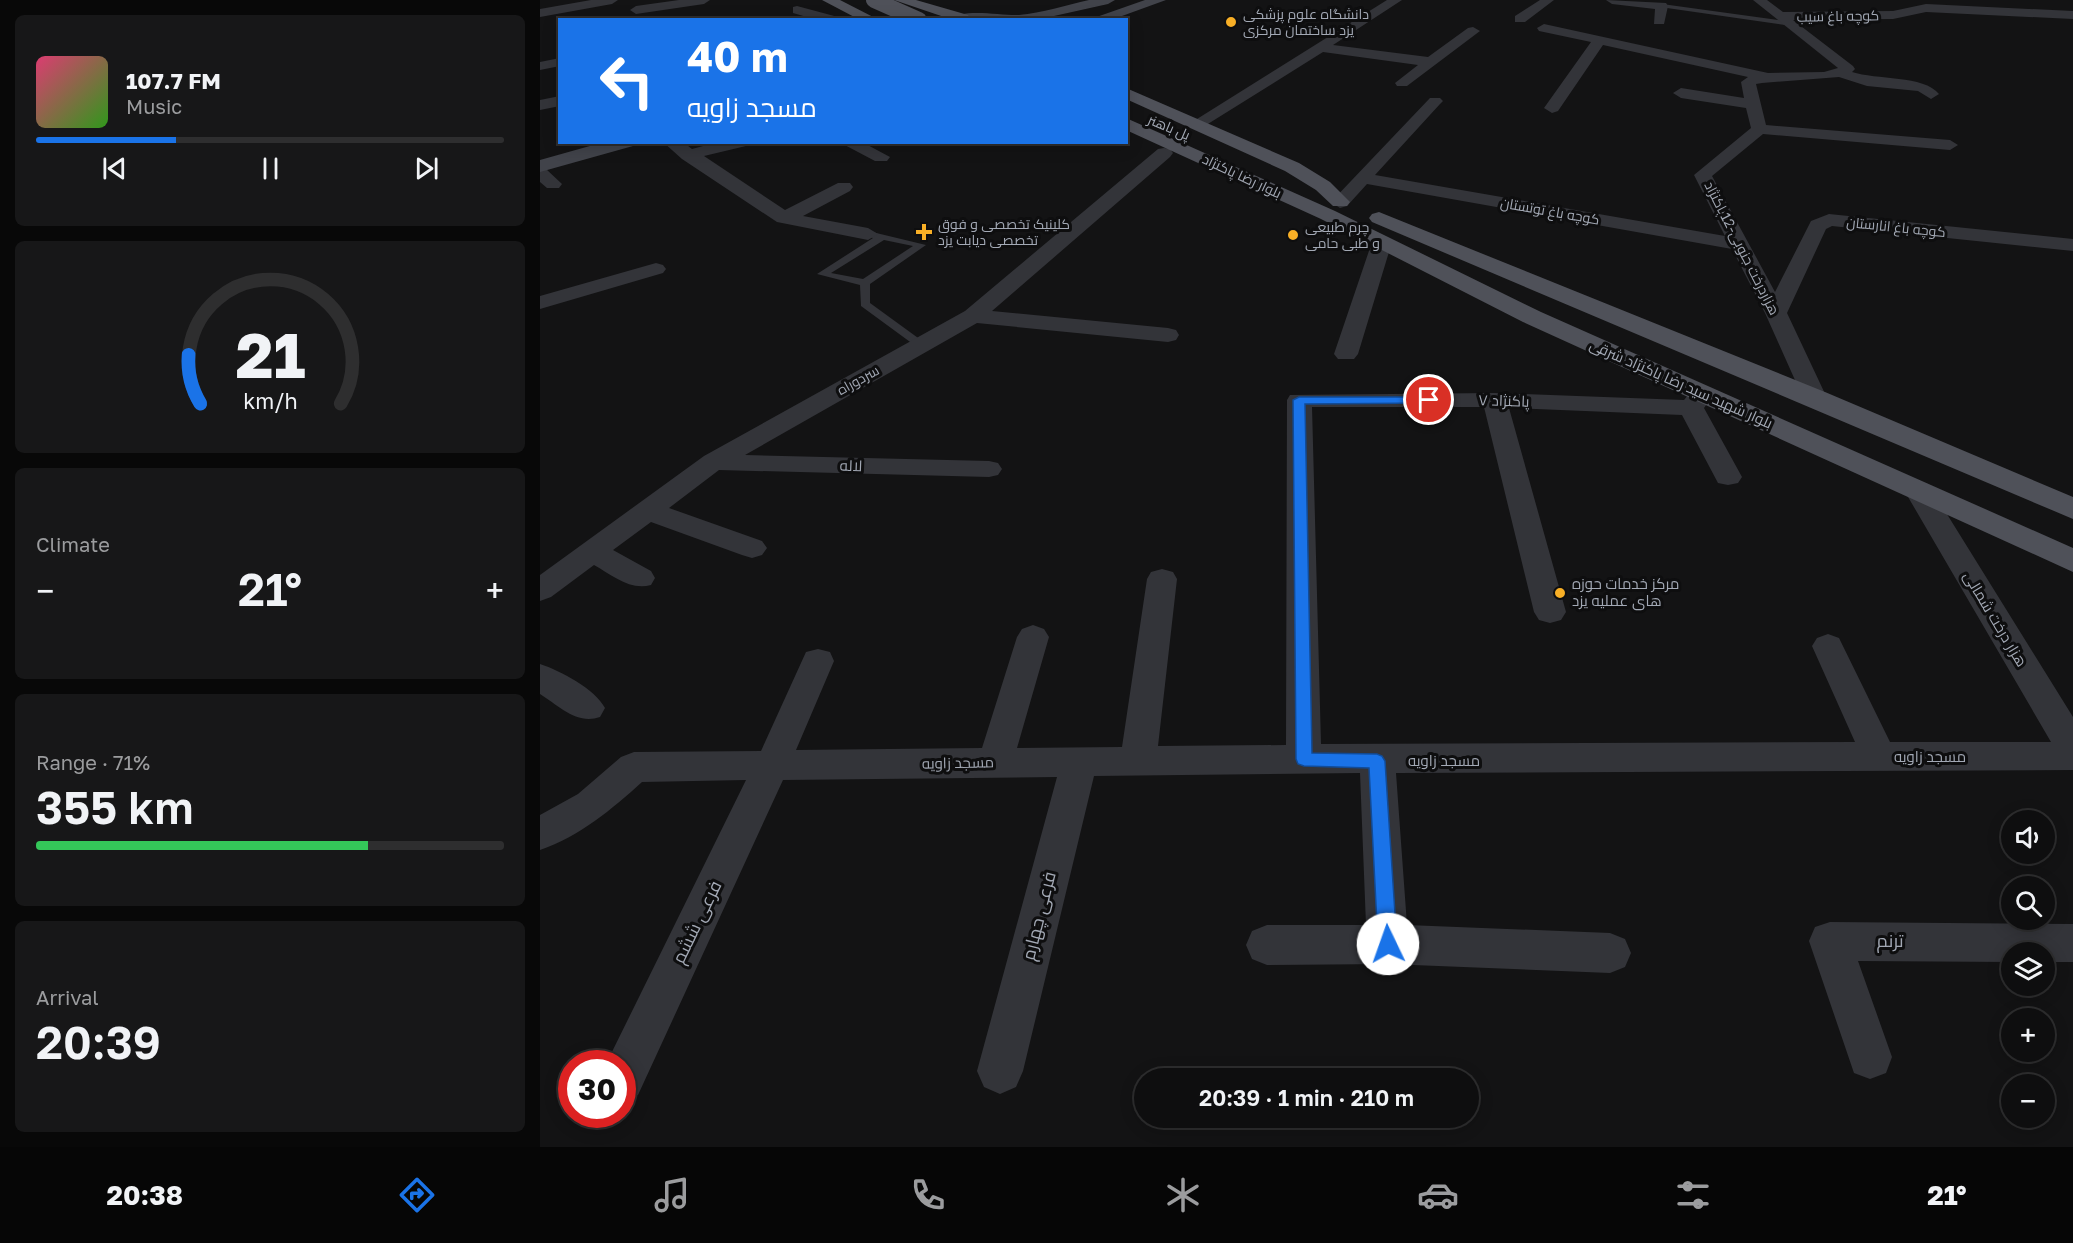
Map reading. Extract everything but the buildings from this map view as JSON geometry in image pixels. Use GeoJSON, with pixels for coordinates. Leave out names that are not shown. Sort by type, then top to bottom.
{"type":"FeatureCollection","features":[{"type":"Feature","properties":{"kind":"main road"},"geometry":{"type":"LineString","coordinates":[[829,0],[868,18]]}},
{"type":"Feature","properties":{"kind":"main road"},"geometry":{"type":"LineString","coordinates":[[853,0],[894,18]]}},
{"type":"Feature","properties":{"kind":"main road"},"geometry":{"type":"LineString","coordinates":[[874,0],[914,18]]}},
{"type":"Feature","properties":{"kind":"main road"},"geometry":{"type":"LineString","coordinates":[[1030,18],[1106,0],[1112,6],[1128,8]]}},
{"type":"Feature","properties":{"kind":"main road"},"geometry":{"type":"LineString","coordinates":[[1100,18],[1158,0]]}},
{"type":"Feature","properties":{"kind":"main road"},"geometry":{"type":"LineString","coordinates":[[909,1],[957,18]]}},
{"type":"Feature","properties":{"kind":"main road"},"geometry":{"type":"LineString","coordinates":[[893,18],[931,9]]}},
{"type":"Feature","properties":{"kind":"main road"},"geometry":{"type":"LineString","coordinates":[[1128,94],[1292,167],[1323,186],[1334,208]]}},
{"type":"Feature","properties":{"kind":"main road","name":"پل باهنر"},"geometry":{"type":"LineString","coordinates":[[1128,110],[1211,146]]}},
{"type":"Feature","properties":{"kind":"main road","name":"پل باهنر"},"geometry":{"type":"LineString","coordinates":[[1128,124],[1191,152]]}},
{"type":"Feature","properties":{"kind":"main road"},"geometry":{"type":"LineString","coordinates":[[1128,137],[1239,188],[1334,208]]}},
{"type":"Feature","properties":{"kind":"main road"},"geometry":{"type":"LineString","coordinates":[[540,166],[620,144]]}},
{"type":"Feature","properties":{"kind":"main road","name":"بلوار رضا پاکنژاد"},"geometry":{"type":"LineString","coordinates":[[1211,146],[1302,196]]}},
{"type":"Feature","properties":{"kind":"main road","name":"بلوار رضا پاکنژاد"},"geometry":{"type":"LineString","coordinates":[[1191,152],[1302,196]]}},
{"type":"Feature","properties":{"kind":"main road","name":"بلوار شهید سید رضا پاکنژاد شرقی"},"geometry":{"type":"LineString","coordinates":[[1302,196],[1815,398],[2073,509]]}},
{"type":"Feature","properties":{"kind":"main road","name":"بلوار شهید سید رضا پاکنژاد شرقی"},"geometry":{"type":"LineString","coordinates":[[1334,208],[1382,242],[1696,401],[1918,490],[2073,561]]}},
{"type":"Feature","properties":{"kind":"street"},"geometry":{"type":"LineString","coordinates":[[540,13],[612,0]]}},
{"type":"Feature","properties":{"kind":"street"},"geometry":{"type":"LineString","coordinates":[[634,5],[704,0]]}},
{"type":"Feature","properties":{"kind":"street"},"geometry":{"type":"LineString","coordinates":[[1197,124],[1396,0]]}},
{"type":"Feature","properties":{"kind":"street"},"geometry":{"type":"LineString","coordinates":[[1520,19],[1548,0]]}},
{"type":"Feature","properties":{"kind":"street"},"geometry":{"type":"LineString","coordinates":[[1612,0],[1662,6],[1659,21]]}},
{"type":"Feature","properties":{"kind":"street"},"geometry":{"type":"LineString","coordinates":[[1759,0],[1848,69],[1840,74]]}},
{"type":"Feature","properties":{"kind":"street"},"geometry":{"type":"LineString","coordinates":[[1968,0],[1982,11]]}},
{"type":"Feature","properties":{"kind":"street"},"geometry":{"type":"LineString","coordinates":[[634,5],[646,18]]}},
{"type":"Feature","properties":{"kind":"street","name":"کوچه باغ سیب"},"geometry":{"type":"LineString","coordinates":[[1787,20],[1893,15],[1926,8],[2073,15]]}},
{"type":"Feature","properties":{"kind":"street"},"geometry":{"type":"LineString","coordinates":[[797,10],[827,18]]}},
{"type":"Feature","properties":{"kind":"street"},"geometry":{"type":"LineString","coordinates":[[1544,28],[1763,76],[1840,74],[1867,82],[1918,86],[1931,94]]}},
{"type":"Feature","properties":{"kind":"street"},"geometry":{"type":"LineString","coordinates":[[1402,83],[1473,30]]}},
{"type":"Feature","properties":{"kind":"street"},"geometry":{"type":"LineString","coordinates":[[1552,108],[1600,40]]}},
{"type":"Feature","properties":{"kind":"street"},"geometry":{"type":"LineString","coordinates":[[1318,47],[1430,62]]}},
{"type":"Feature","properties":{"kind":"street"},"geometry":{"type":"LineString","coordinates":[[540,66],[558,62]]}},
{"type":"Feature","properties":{"kind":"street"},"geometry":{"type":"LineString","coordinates":[[1763,76],[1748,82],[1759,129],[1950,145]]}},
{"type":"Feature","properties":{"kind":"street"},"geometry":{"type":"LineString","coordinates":[[1681,93],[1753,104]]}},
{"type":"Feature","properties":{"kind":"street"},"geometry":{"type":"LineString","coordinates":[[540,105],[558,101]]}},
{"type":"Feature","properties":{"kind":"street"},"geometry":{"type":"LineString","coordinates":[[1334,208],[1435,101]]}},
{"type":"Feature","properties":{"kind":"street","name":"هزاردرخت جنوبی-12پاکنژاد"},"geometry":{"type":"LineString","coordinates":[[1759,129],[1703,174],[1776,314],[1815,398]]}},
{"type":"Feature","properties":{"kind":"street"},"geometry":{"type":"LineString","coordinates":[[674,144],[784,218],[875,235]]}},
{"type":"Feature","properties":{"kind":"street"},"geometry":{"type":"LineString","coordinates":[[688,155],[732,144]]}},
{"type":"Feature","properties":{"kind":"street"},"geometry":{"type":"LineString","coordinates":[[852,144],[881,157]]}},
{"type":"Feature","properties":{"kind":"street","name":"سردوراه"},"geometry":{"type":"LineString","coordinates":[[540,591],[713,462],[973,316],[1164,153]]}},
{"type":"Feature","properties":{"kind":"street","name":"کوچه باغ توتستان"},"geometry":{"type":"LineString","coordinates":[[1362,178],[1738,244]]}},
{"type":"Feature","properties":{"kind":"street"},"geometry":{"type":"LineString","coordinates":[[784,218],[844,187]]}},
{"type":"Feature","properties":{"kind":"street","name":"کوچه باغ انارستان"},"geometry":{"type":"LineString","coordinates":[[1776,314],[1818,225],[1829,220],[2073,245]]}},
{"type":"Feature","properties":{"kind":"street"},"geometry":{"type":"LineString","coordinates":[[1346,354],[1382,242]]}},
{"type":"Feature","properties":{"kind":"street"},"geometry":{"type":"LineString","coordinates":[[540,303],[656,269]]}},
{"type":"Feature","properties":{"kind":"street"},"geometry":{"type":"LineString","coordinates":[[973,316],[1168,335]]}},
{"type":"Feature","properties":{"kind":"street","name":"پاکنژاد ۷"},"geometry":{"type":"LineString","coordinates":[[1304,759],[1299,400],[1696,401]]}},
{"type":"Feature","properties":{"kind":"street"},"geometry":{"type":"LineString","coordinates":[[1494,400],[1550,612]]}},
{"type":"Feature","properties":{"kind":"street"},"geometry":{"type":"LineString","coordinates":[[1696,401],[1728,477]]}},
{"type":"Feature","properties":{"kind":"street","name":"لاله"},"geometry":{"type":"LineString","coordinates":[[713,462],[988,469]]}},
{"type":"Feature","properties":{"kind":"street","name":"هزار درخت شمالی"},"geometry":{"type":"LineString","coordinates":[[1918,490],[2073,747]]}},
{"type":"Feature","properties":{"kind":"street"},"geometry":{"type":"LineString","coordinates":[[647,510],[752,548]]}},
{"type":"Feature","properties":{"kind":"street"},"geometry":{"type":"LineString","coordinates":[[592,551],[640,578]]}},
{"type":"Feature","properties":{"kind":"street"},"geometry":{"type":"LineString","coordinates":[[1138,762],[1162,579]]}},
{"type":"Feature","properties":{"kind":"street"},"geometry":{"type":"LineString","coordinates":[[995,763],[1033,637]]}},
{"type":"Feature","properties":{"kind":"street"},"geometry":{"type":"LineString","coordinates":[[1828,646],[1880,758]]}},
{"type":"Feature","properties":{"kind":"street","name":"فرعی ششم"},"geometry":{"type":"LineString","coordinates":[[636,1050],[772,765],[818,661]]}},
{"type":"Feature","properties":{"kind":"street"},"geometry":{"type":"LineString","coordinates":[[540,677],[588,708]]}},
{"type":"Feature","properties":{"kind":"street","name":"مسجد زاویه"},"geometry":{"type":"LineString","coordinates":[[540,834],[591,805],[634,766],[1304,759],[1377,761],[2073,756]]}},
{"type":"Feature","properties":{"kind":"street"},"geometry":{"type":"LineString","coordinates":[[1377,761],[1388,944]]}},
{"type":"Feature","properties":{"kind":"street","name":"فرعی چهارم"},"geometry":{"type":"LineString","coordinates":[[1000,1071],[1079,762]]}},
{"type":"Feature","properties":{"kind":"street","name":"ترنم"},"geometry":{"type":"LineString","coordinates":[[1870,1057],[1830,941],[2073,943]]}},
{"type":"Feature","properties":{"kind":"street"},"geometry":{"type":"LineString","coordinates":[[1268,945],[1388,944],[1610,953]]}},
{"type":"Feature","properties":{"kind":"lane"},"geometry":{"type":"LineString","coordinates":[[1662,6],[1787,20]]}},
{"type":"Feature","properties":{"kind":"lane"},"geometry":{"type":"LineString","coordinates":[[875,235],[921,245],[865,283],[822,274],[875,235]]}},
{"type":"Feature","properties":{"kind":"lane"},"geometry":{"type":"LineString","coordinates":[[865,283],[865,304],[921,345]]}},
{"type":"Feature","properties":{"kind":"place","name":"دانشگاه علوم پزشکی یزد ساختمان مرکزی"},"geometry":{"type":"Point","coordinates":[1231,22]}},
{"type":"Feature","properties":{"kind":"place","name":"کلینیک تخصصی و فوق تخصصی دیابت یزد"},"geometry":{"type":"Point","coordinates":[924,232]}},
{"type":"Feature","properties":{"kind":"place","name":"چرم طبیعی و طبی حامی"},"geometry":{"type":"Point","coordinates":[1293,235]}},
{"type":"Feature","properties":{"kind":"place","name":"مرکز خدمات حوزه های عملیه یزد"},"geometry":{"type":"Point","coordinates":[1560,593]}},
{"type":"Feature","properties":{"kind":"route"},"geometry":{"type":"LineString","coordinates":[[1388,944],[1377,761],[1304,759],[1299,400],[1429,400]]}}]}
